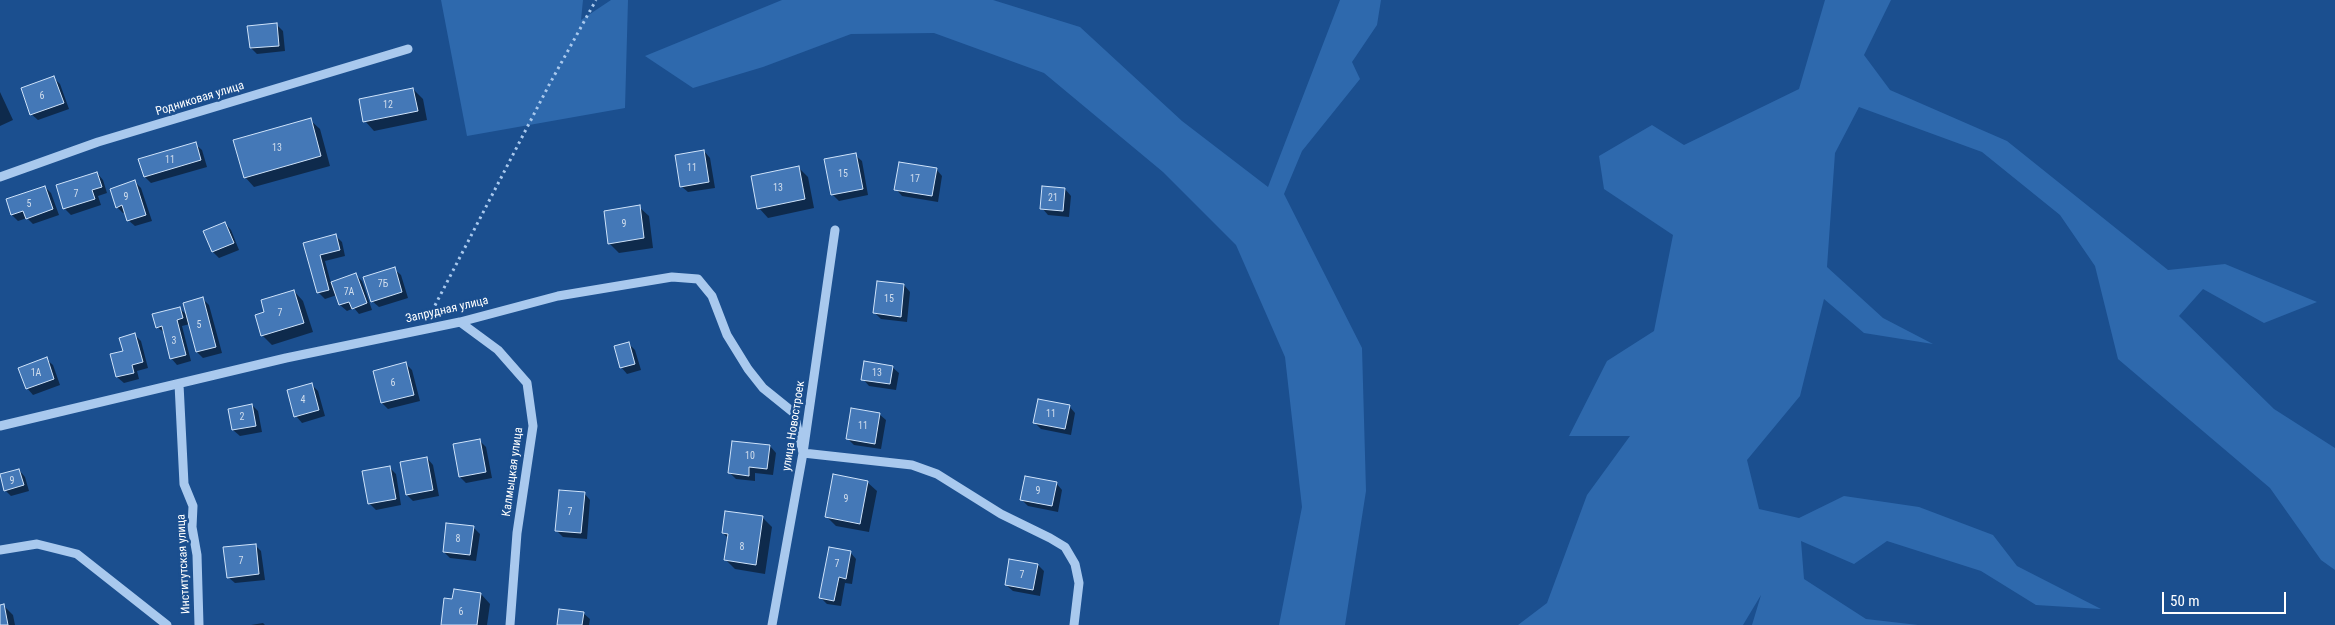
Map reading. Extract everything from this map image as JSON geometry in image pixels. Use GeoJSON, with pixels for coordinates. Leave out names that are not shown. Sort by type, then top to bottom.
{"type":"FeatureCollection","features":[{"type":"Feature","properties":{"kind":"street","name":"Родниковая улица"},"geometry":{"type":"LineString","coordinates":[[0,177],[98,142],[408,49]]}},
{"type":"Feature","properties":{"kind":"street","name":"улица Новостроек"},"geometry":{"type":"LineString","coordinates":[[772,625],[804,453],[835,230]]}},
{"type":"Feature","properties":{"kind":"street","name":"Запрудная улица"},"geometry":{"type":"LineString","coordinates":[[0,426],[460,322],[558,296],[672,277],[698,279],[712,296],[727,335],[748,369],[763,388],[794,413],[804,453]]}},
{"type":"Feature","properties":{"kind":"street","name":"Калмыцкая улица"},"geometry":{"type":"LineString","coordinates":[[460,322],[498,350],[527,383],[533,426],[517,533],[510,625]]}},
{"type":"Feature","properties":{"kind":"street","name":"Институтская улица"},"geometry":{"type":"LineString","coordinates":[[179,384],[184,484],[193,506],[192,527],[197,555],[199,625]]}},
{"type":"Feature","properties":{"kind":"street"},"geometry":{"type":"LineString","coordinates":[[804,453],[912,465],[937,474],[1001,514],[1065,547],[1075,564],[1078,583],[1078,599],[1074,625]]}},
{"type":"Feature","properties":{"kind":"street"},"geometry":{"type":"LineString","coordinates":[[0,550],[37,544],[77,554],[167,625]]}},
{"type":"Feature","properties":{"kind":"path"},"geometry":{"type":"LineString","coordinates":[[423,329],[549,85],[596,0]]}},
{"type":"Feature","properties":{"kind":"shaded area"},"geometry":{"type":"Polygon","coordinates":[[[441,0],[583,0],[581,20],[611,0],[628,0],[625,108],[467,136],[441,0]]]}},
{"type":"Feature","properties":{"kind":"shaded area"},"geometry":{"type":"Polygon","coordinates":[[[782,0],[993,0],[1080,27],[1182,121],[1268,187],[1340,0],[1381,0],[1377,25],[1352,62],[1360,79],[1302,151],[1284,194],[1362,348],[1366,491],[1345,625],[1279,625],[1302,507],[1285,357],[1236,245],[1163,172],[1044,73],[934,33],[851,34],[763,67],[693,88],[645,56],[782,0]]]}},
{"type":"Feature","properties":{"kind":"shaded area"},"geometry":{"type":"Polygon","coordinates":[[[1825,0],[1891,0],[1864,55],[1890,90],[2007,141],[2168,270],[2225,264],[2317,302],[2264,323],[2203,289],[2179,316],[2274,409],[2335,448],[2335,570],[2321,560],[2270,488],[2118,359],[2095,266],[2060,215],[1982,152],[1859,107],[1835,153],[1827,267],[1883,318],[1933,344],[1864,333],[1824,299],[1800,396],[1747,460],[1759,509],[1799,518],[1844,496],[1919,507],[1993,535],[2017,566],[2101,609],[2036,605],[1981,571],[1887,541],[1854,564],[1801,541],[1804,579],[1866,619],[1918,625],[1752,625],[1761,595],[1743,625],[1518,625],[1547,603],[1587,495],[1630,436],[1569,436],[1607,361],[1654,331],[1673,235],[1604,189],[1599,156],[1652,125],[1684,145],[1799,89],[1825,0]]]}},
{"type":"Feature","properties":{"kind":"building"},"geometry":{"type":"Polygon","coordinates":[[[277,23],[279,46],[250,48],[247,26],[277,23]]]}},
{"type":"Feature","properties":{"kind":"building"},"geometry":{"type":"Polygon","coordinates":[[[54,76],[64,103],[30,115],[21,88],[54,76]]]}},
{"type":"Feature","properties":{"kind":"building"},"geometry":{"type":"Polygon","coordinates":[[[413,88],[418,111],[363,122],[359,99],[413,88]]]}},
{"type":"Feature","properties":{"kind":"building"},"geometry":{"type":"Polygon","coordinates":[[[311,118],[321,156],[244,178],[233,140],[311,118]]]}},
{"type":"Feature","properties":{"kind":"building"},"geometry":{"type":"Polygon","coordinates":[[[196,142],[201,160],[144,177],[138,159],[196,142]]]}},
{"type":"Feature","properties":{"kind":"building"},"geometry":{"type":"Polygon","coordinates":[[[704,150],[709,182],[680,187],[675,155],[704,150]]]}},
{"type":"Feature","properties":{"kind":"building"},"geometry":{"type":"Polygon","coordinates":[[[856,153],[863,189],[831,195],[824,159],[856,153]]]}},
{"type":"Feature","properties":{"kind":"building"},"geometry":{"type":"Polygon","coordinates":[[[899,162],[937,168],[932,196],[894,190],[899,162]]]}},
{"type":"Feature","properties":{"kind":"building"},"geometry":{"type":"Polygon","coordinates":[[[799,166],[805,199],[757,209],[751,176],[799,166]]]}},
{"type":"Feature","properties":{"kind":"building"},"geometry":{"type":"Polygon","coordinates":[[[97,172],[102,187],[92,190],[95,199],[63,209],[56,185],[97,172]]]}},
{"type":"Feature","properties":{"kind":"building"},"geometry":{"type":"Polygon","coordinates":[[[135,180],[146,215],[127,221],[122,205],[116,208],[110,189],[135,180]]]}},
{"type":"Feature","properties":{"kind":"building"},"geometry":{"type":"Polygon","coordinates":[[[45,186],[53,209],[26,219],[23,211],[11,215],[6,199],[45,186]]]}},
{"type":"Feature","properties":{"kind":"building"},"geometry":{"type":"Polygon","coordinates":[[[1042,186],[1065,188],[1063,211],[1040,209],[1042,186]]]}},
{"type":"Feature","properties":{"kind":"building"},"geometry":{"type":"Polygon","coordinates":[[[640,205],[644,238],[608,244],[604,211],[640,205]]]}},
{"type":"Feature","properties":{"kind":"building"},"geometry":{"type":"Polygon","coordinates":[[[225,222],[234,243],[212,252],[203,231],[225,222]]]}},
{"type":"Feature","properties":{"kind":"building"},"geometry":{"type":"Polygon","coordinates":[[[336,234],[340,250],[320,255],[329,290],[317,293],[303,243],[336,234]]]}},
{"type":"Feature","properties":{"kind":"building"},"geometry":{"type":"Polygon","coordinates":[[[395,267],[402,292],[371,302],[363,277],[395,267]]]}},
{"type":"Feature","properties":{"kind":"building"},"geometry":{"type":"Polygon","coordinates":[[[356,273],[367,303],[352,309],[349,302],[339,305],[331,282],[356,273]]]}},
{"type":"Feature","properties":{"kind":"building"},"geometry":{"type":"Polygon","coordinates":[[[877,281],[904,284],[901,317],[873,313],[877,281]]]}},
{"type":"Feature","properties":{"kind":"building"},"geometry":{"type":"Polygon","coordinates":[[[294,290],[304,323],[261,336],[255,315],[264,312],[261,300],[294,290]]]}},
{"type":"Feature","properties":{"kind":"building"},"geometry":{"type":"Polygon","coordinates":[[[203,297],[216,347],[196,352],[183,303],[203,297]]]}},
{"type":"Feature","properties":{"kind":"building"},"geometry":{"type":"Polygon","coordinates":[[[180,307],[183,318],[177,320],[186,355],[170,359],[162,326],[156,328],[152,314],[180,307]]]}},
{"type":"Feature","properties":{"kind":"building"},"geometry":{"type":"Polygon","coordinates":[[[135,333],[143,362],[132,365],[134,373],[116,377],[110,354],[123,351],[119,338],[135,333]]]}},
{"type":"Feature","properties":{"kind":"building"},"geometry":{"type":"Polygon","coordinates":[[[629,342],[635,364],[620,368],[614,346],[629,342]]]}},
{"type":"Feature","properties":{"kind":"building"},"geometry":{"type":"Polygon","coordinates":[[[47,357],[54,379],[26,389],[18,368],[47,357]]]}},
{"type":"Feature","properties":{"kind":"building"},"geometry":{"type":"Polygon","coordinates":[[[864,361],[893,366],[890,384],[861,380],[864,361]]]}},
{"type":"Feature","properties":{"kind":"building"},"geometry":{"type":"Polygon","coordinates":[[[406,362],[414,395],[381,403],[373,371],[406,362]]]}},
{"type":"Feature","properties":{"kind":"building"},"geometry":{"type":"Polygon","coordinates":[[[312,383],[319,410],[294,417],[287,390],[312,383]]]}},
{"type":"Feature","properties":{"kind":"building"},"geometry":{"type":"Polygon","coordinates":[[[1038,399],[1070,405],[1065,429],[1033,423],[1038,399]]]}},
{"type":"Feature","properties":{"kind":"building"},"geometry":{"type":"Polygon","coordinates":[[[252,404],[256,426],[232,430],[228,409],[252,404]]]}},
{"type":"Feature","properties":{"kind":"building"},"geometry":{"type":"Polygon","coordinates":[[[851,408],[880,413],[875,444],[846,439],[851,408]]]}},
{"type":"Feature","properties":{"kind":"building"},"geometry":{"type":"Polygon","coordinates":[[[480,439],[486,472],[459,477],[453,444],[480,439]]]}},
{"type":"Feature","properties":{"kind":"building"},"geometry":{"type":"Polygon","coordinates":[[[732,441],[770,445],[767,469],[749,467],[749,476],[728,473],[732,441]]]}},
{"type":"Feature","properties":{"kind":"building"},"geometry":{"type":"Polygon","coordinates":[[[427,457],[433,490],[406,495],[400,462],[427,457]]]}},
{"type":"Feature","properties":{"kind":"building"},"geometry":{"type":"Polygon","coordinates":[[[390,466],[396,499],[368,504],[362,471],[390,466]]]}},
{"type":"Feature","properties":{"kind":"building"},"geometry":{"type":"Polygon","coordinates":[[[19,469],[24,485],[4,491],[0,474],[19,469]]]}},
{"type":"Feature","properties":{"kind":"building"},"geometry":{"type":"Polygon","coordinates":[[[833,474],[868,481],[860,524],[825,517],[833,474]]]}},
{"type":"Feature","properties":{"kind":"building"},"geometry":{"type":"Polygon","coordinates":[[[1025,476],[1057,482],[1052,506],[1020,500],[1025,476]]]}},
{"type":"Feature","properties":{"kind":"building"},"geometry":{"type":"Polygon","coordinates":[[[559,490],[585,492],[581,533],[555,531],[559,490]]]}},
{"type":"Feature","properties":{"kind":"building"},"geometry":{"type":"Polygon","coordinates":[[[725,511],[763,516],[756,565],[724,560],[728,534],[722,533],[725,511]]]}},
{"type":"Feature","properties":{"kind":"building"},"geometry":{"type":"Polygon","coordinates":[[[446,523],[474,526],[470,555],[443,552],[446,523]]]}},
{"type":"Feature","properties":{"kind":"building"},"geometry":{"type":"Polygon","coordinates":[[[256,544],[259,574],[227,578],[223,547],[256,544]]]}},
{"type":"Feature","properties":{"kind":"building"},"geometry":{"type":"Polygon","coordinates":[[[829,547],[851,551],[846,579],[839,577],[834,601],[819,598],[829,547]]]}},
{"type":"Feature","properties":{"kind":"building"},"geometry":{"type":"Polygon","coordinates":[[[1009,559],[1038,564],[1033,590],[1005,585],[1009,559]]]}},
{"type":"Feature","properties":{"kind":"building"},"geometry":{"type":"Polygon","coordinates":[[[454,589],[481,593],[477,625],[441,625],[444,598],[452,599],[454,589]]]}},
{"type":"Feature","properties":{"kind":"building"},"geometry":{"type":"Polygon","coordinates":[[[4,604],[8,625],[0,625],[0,605],[4,604]]]}},
{"type":"Feature","properties":{"kind":"building"},"geometry":{"type":"Polygon","coordinates":[[[559,609],[584,612],[582,625],[557,625],[559,609]]]}}]}
